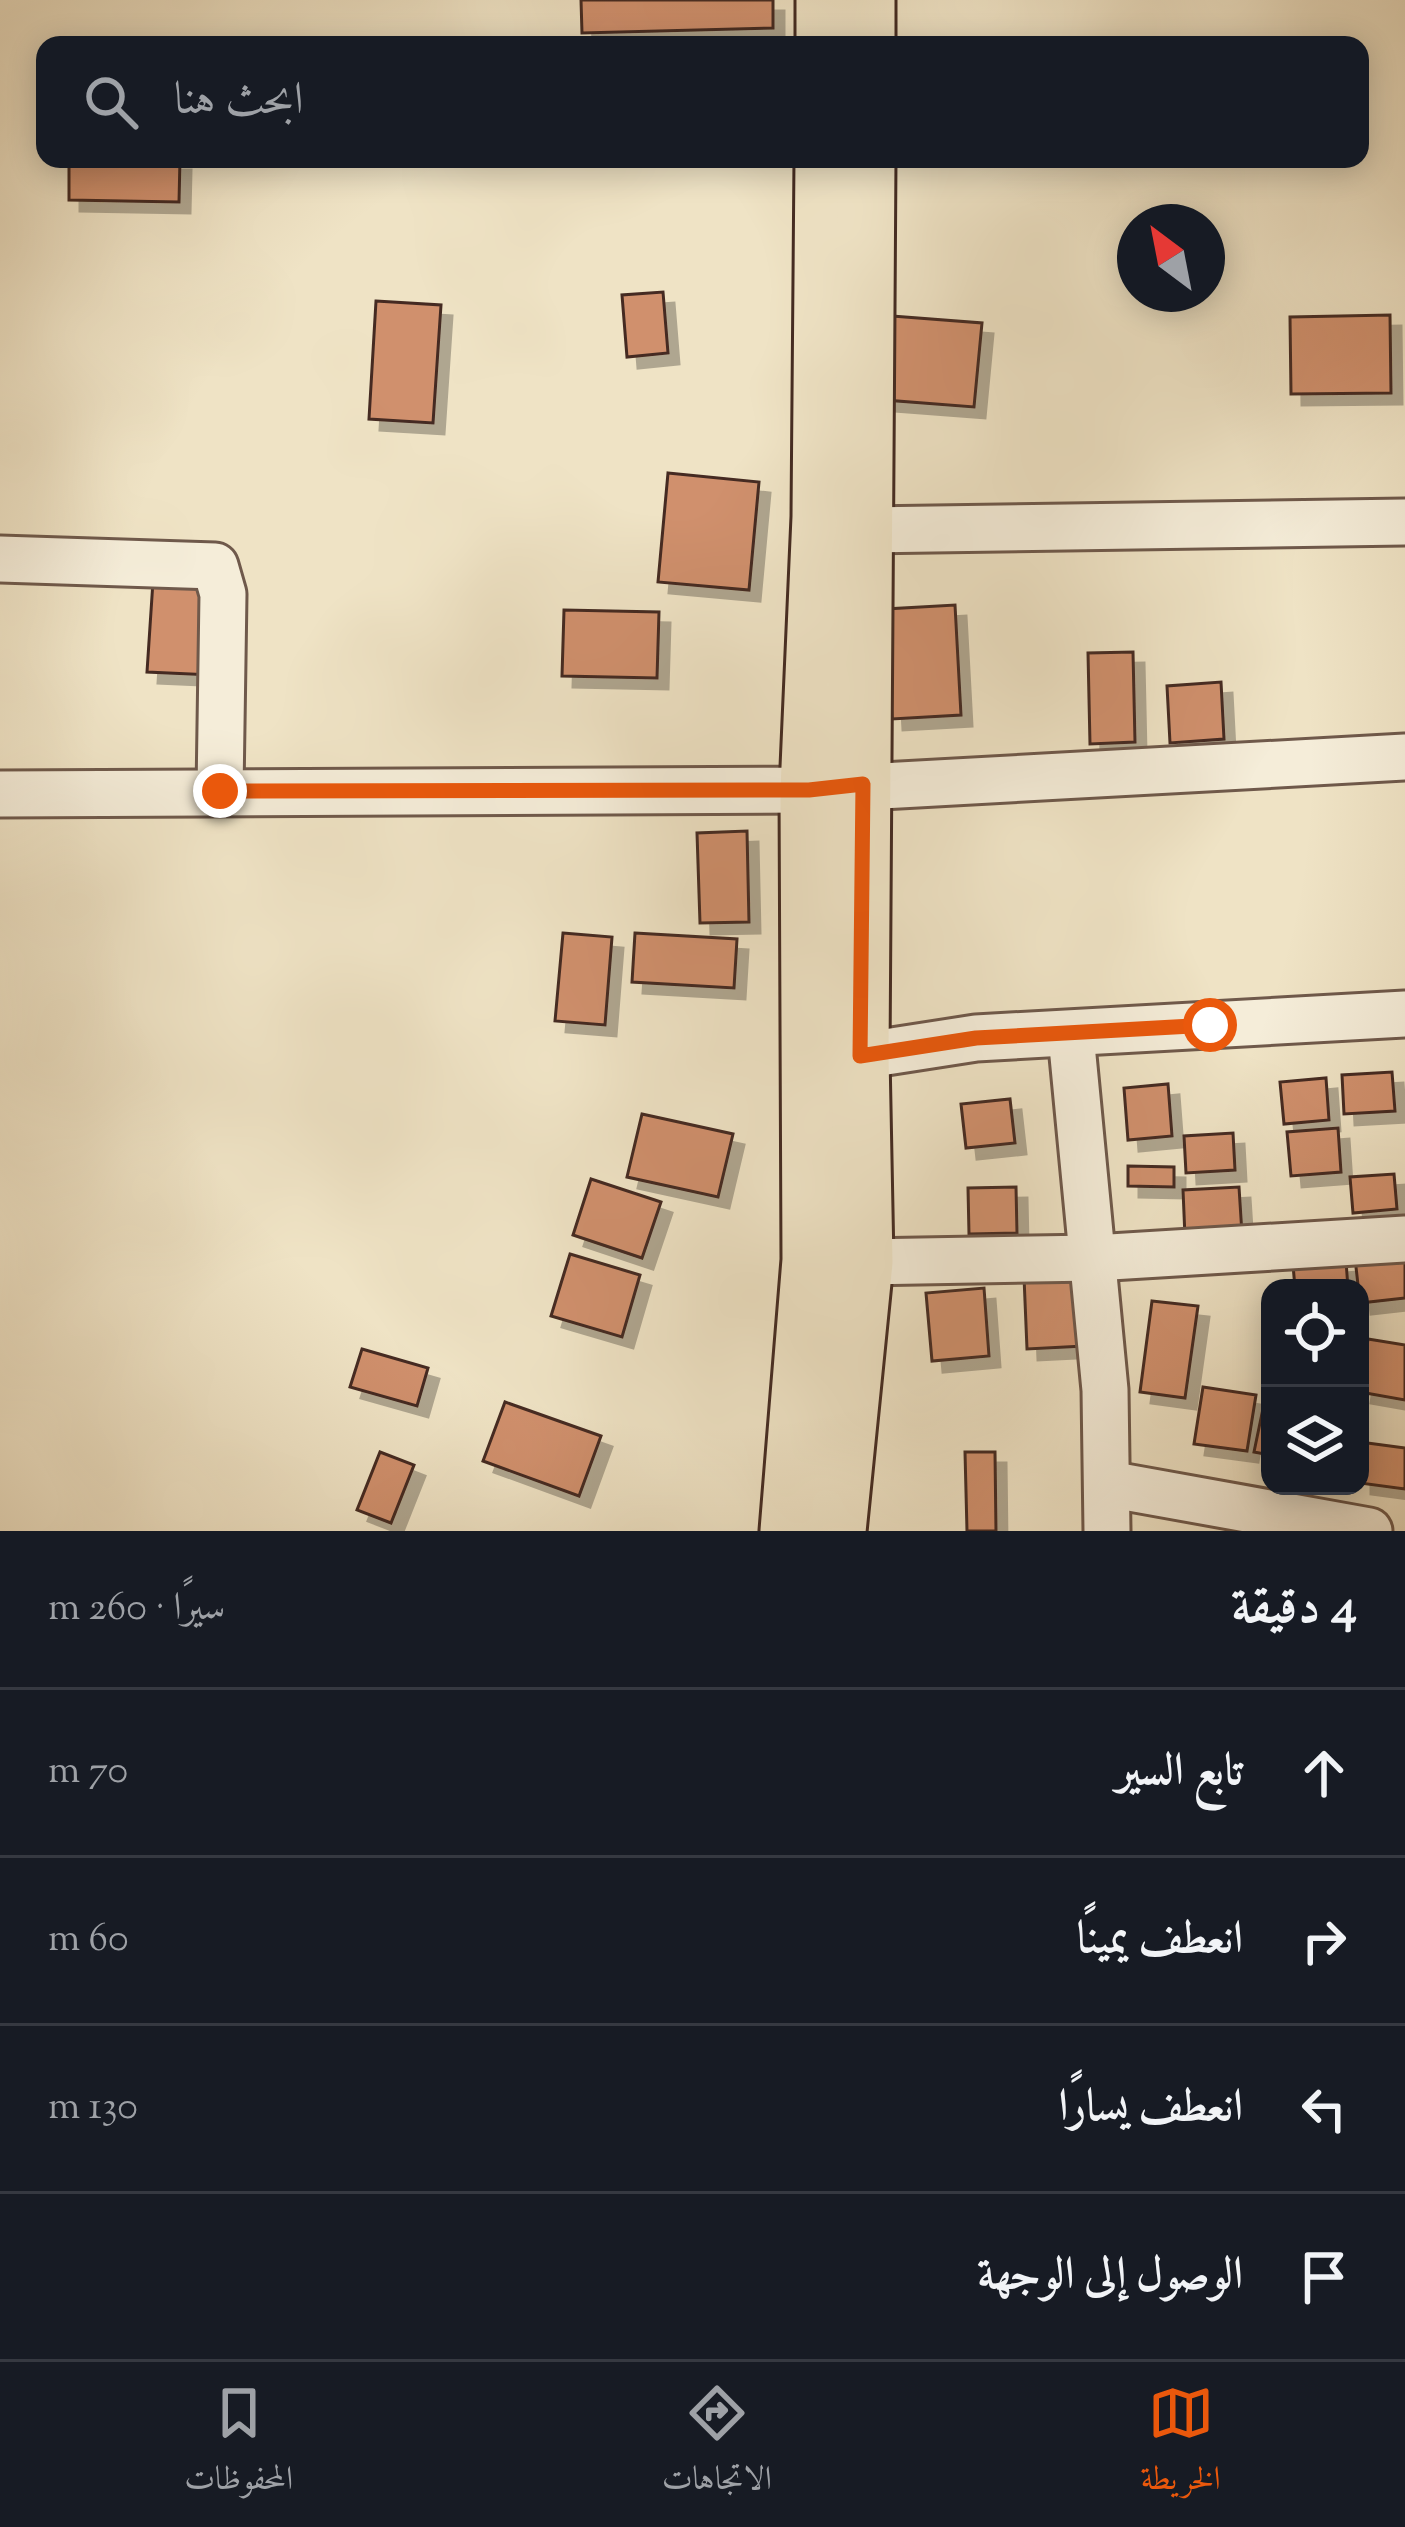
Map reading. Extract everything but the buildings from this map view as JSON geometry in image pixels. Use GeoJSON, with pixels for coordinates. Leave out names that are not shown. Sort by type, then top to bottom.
{"type":"FeatureCollection","features":[{"type":"Feature","properties":{"kind":"main road"},"geometry":{"type":"LineString","coordinates":[[825,0],[825,36]]}},
{"type":"Feature","properties":{"kind":"main road"},"geometry":{"type":"LineString","coordinates":[[866,0],[866,36]]}},
{"type":"Feature","properties":{"kind":"main road"},"geometry":{"type":"LineString","coordinates":[[824,168],[821,517],[836,787],[860,1056],[863,1262],[837,1531]]}},
{"type":"Feature","properties":{"kind":"main road"},"geometry":{"type":"LineString","coordinates":[[789,1531],[811,1260],[836,787],[866,530],[866,168]]}},
{"type":"Feature","properties":{"kind":"street"},"geometry":{"type":"LineString","coordinates":[[866,530],[1405,522]]}},
{"type":"Feature","properties":{"kind":"street"},"geometry":{"type":"LineString","coordinates":[[0,560],[215,566],[223,594],[220,791]]}},
{"type":"Feature","properties":{"kind":"street"},"geometry":{"type":"LineString","coordinates":[[0,794],[836,787],[1405,757]]}},
{"type":"Feature","properties":{"kind":"street"},"geometry":{"type":"LineString","coordinates":[[860,1056],[976,1038],[1405,1014]]}},
{"type":"Feature","properties":{"kind":"street"},"geometry":{"type":"LineString","coordinates":[[1071,1035],[1094,1258],[1107,1531]]}},
{"type":"Feature","properties":{"kind":"street"},"geometry":{"type":"LineString","coordinates":[[863,1262],[1094,1258],[1405,1239]]}},
{"type":"Feature","properties":{"kind":"street"},"geometry":{"type":"LineString","coordinates":[[1108,1484],[1369,1531]]}},
{"type":"Feature","properties":{"kind":"route"},"geometry":{"type":"LineString","coordinates":[[220,791],[809,790],[863,784],[860,1056],[976,1038],[1210,1025]]}}]}
